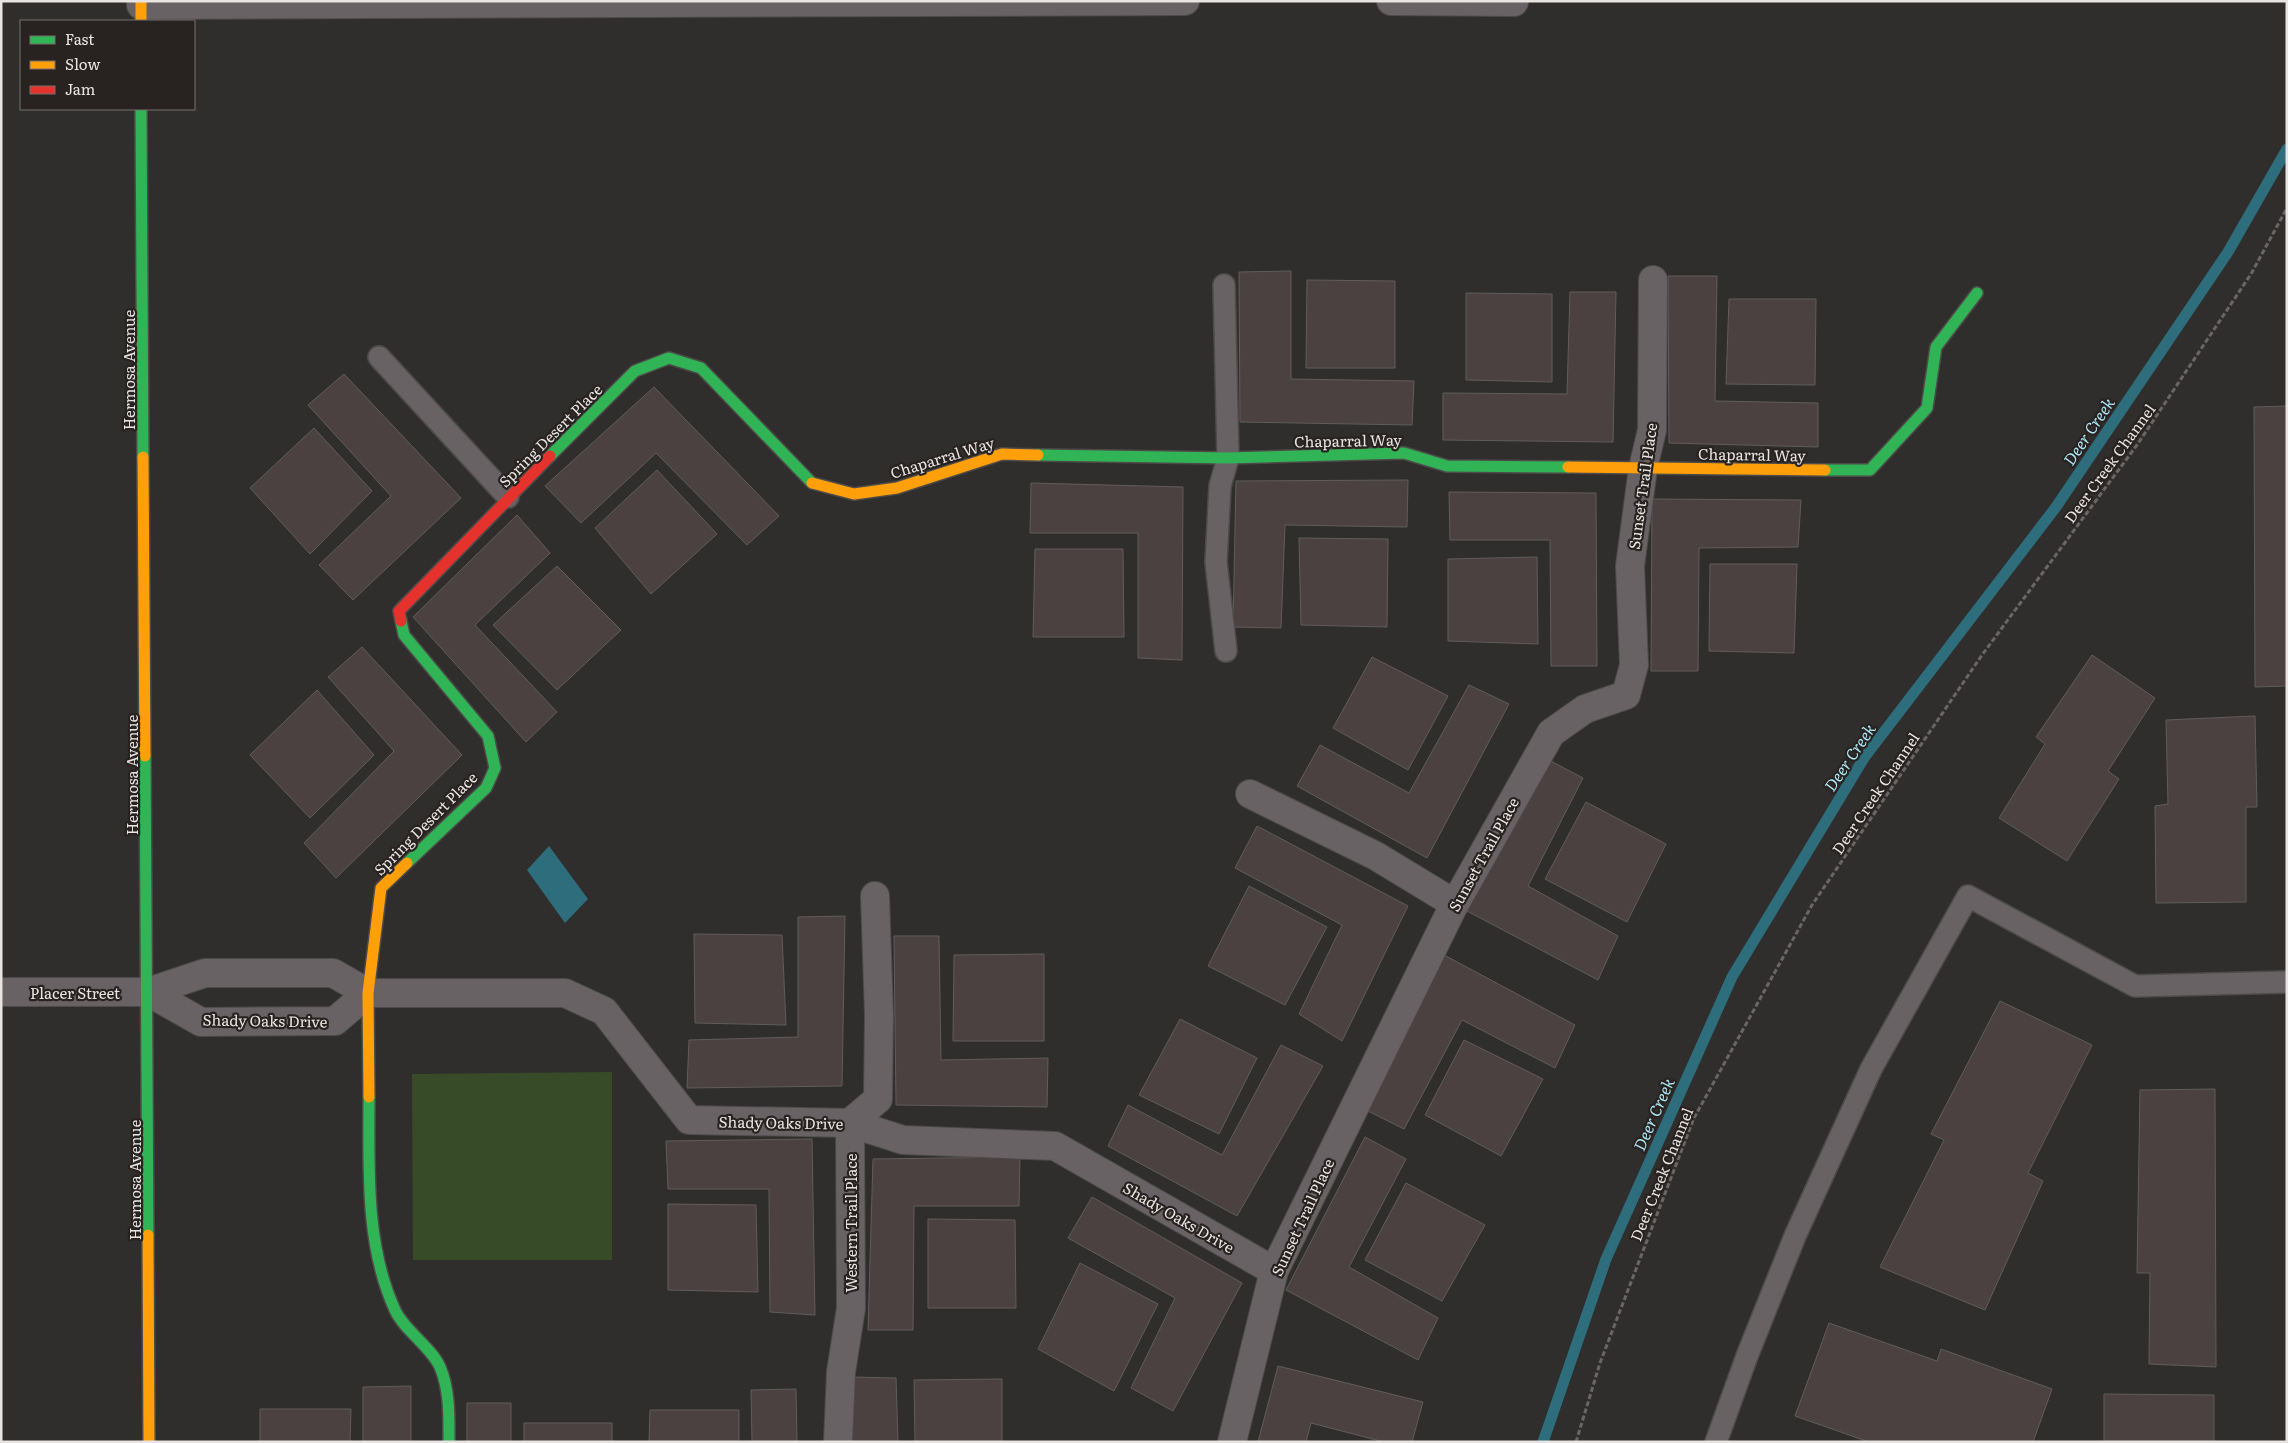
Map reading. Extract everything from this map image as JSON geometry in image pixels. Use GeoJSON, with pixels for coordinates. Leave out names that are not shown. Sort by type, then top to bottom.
{"type":"FeatureCollection","features":[{"type":"Feature","properties":{"kind":"street"},"geometry":{"type":"LineString","coordinates":[[141,9],[1185,1]]}},
{"type":"Feature","properties":{"kind":"street"},"geometry":{"type":"LineString","coordinates":[[1391,1],[1514,2]]}},
{"type":"Feature","properties":{"kind":"street","name":"Hermosa Avenue"},"geometry":{"type":"LineString","coordinates":[[141,110],[148,992],[149,1442]]}},
{"type":"Feature","properties":{"kind":"street","name":"Sunset Trail Place"},"geometry":{"type":"LineString","coordinates":[[1232,1442],[1274,1271],[1455,904],[1551,732],[1585,709],[1626,695],[1634,664],[1630,566],[1643,468],[1652,430],[1652,280]]}},
{"type":"Feature","properties":{"kind":"street","name":"Chaparral Way"},"geometry":{"type":"LineString","coordinates":[[669,358],[701,368],[810,483],[854,494],[897,488],[1002,454],[1228,458],[1404,453],[1447,466],[1870,470],[1927,408],[1936,347],[1977,293]]}},
{"type":"Feature","properties":{"kind":"street","name":"Spring Desert Place"},"geometry":{"type":"LineString","coordinates":[[449,1442],[449,1408],[440,1366],[396,1312],[376,1256],[369,1163],[368,993],[381,888],[486,788],[495,768],[488,736],[404,634],[399,611],[508,497],[635,371],[669,358]]}},
{"type":"Feature","properties":{"kind":"street"},"geometry":{"type":"LineString","coordinates":[[1250,794],[1376,856],[1455,904]]}},
{"type":"Feature","properties":{"kind":"street"},"geometry":{"type":"LineString","coordinates":[[850,1123],[878,1099],[879,1015],[875,896]]}},
{"type":"Feature","properties":{"kind":"street"},"geometry":{"type":"LineString","coordinates":[[148,992],[205,972],[333,972],[368,993]]}},
{"type":"Feature","properties":{"kind":"street","name":"Placer Street"},"geometry":{"type":"LineString","coordinates":[[1,992],[148,992]]}},
{"type":"Feature","properties":{"kind":"street","name":"Shady Oaks Drive"},"geometry":{"type":"LineString","coordinates":[[148,992],[201,1022],[335,1021],[368,993],[565,993],[604,1011],[689,1120],[850,1123],[903,1140],[1055,1146],[1274,1271]]}},
{"type":"Feature","properties":{"kind":"street","name":"Western Trail Place"},"geometry":{"type":"LineString","coordinates":[[838,1442],[841,1372],[851,1308],[850,1123]]}},
{"type":"Feature","properties":{"kind":"lane"},"geometry":{"type":"LineString","coordinates":[[1224,286],[1228,458],[1220,486],[1216,562],[1226,651]]}},
{"type":"Feature","properties":{"kind":"lane"},"geometry":{"type":"LineString","coordinates":[[379,356],[508,497]]}},
{"type":"Feature","properties":{"kind":"lane"},"geometry":{"type":"LineString","coordinates":[[1716,1442],[1747,1356],[1795,1236],[1870,1069],[1968,896],[2136,986],[2287,982]]}},
{"type":"Feature","properties":{"kind":"path","name":"Deer Creek Channel"},"geometry":{"type":"LineString","coordinates":[[1576,1442],[1600,1363],[1694,1118],[1812,905],[1982,655],[2137,445],[2251,274],[2287,208]]}},
{"type":"Feature","properties":{"kind":"green space"},"geometry":{"type":"Polygon","coordinates":[[[612,1072],[612,1260],[413,1260],[412,1074],[612,1072]]]}},
{"type":"Feature","properties":{"kind":"water"},"geometry":{"type":"Polygon","coordinates":[[[549,846],[588,899],[565,923],[527,870],[549,846]]]}},
{"type":"Feature","properties":{"kind":"building"},"geometry":{"type":"Polygon","coordinates":[[[1291,271],[1291,379],[1414,381],[1412,425],[1240,422],[1239,272],[1291,271]]]}},
{"type":"Feature","properties":{"kind":"building"},"geometry":{"type":"Polygon","coordinates":[[[1668,276],[1717,276],[1715,401],[1818,403],[1818,447],[1669,443],[1668,276]]]}},
{"type":"Feature","properties":{"kind":"building"},"geometry":{"type":"Polygon","coordinates":[[[1307,280],[1395,281],[1395,368],[1306,368],[1307,280]]]}},
{"type":"Feature","properties":{"kind":"building"},"geometry":{"type":"Polygon","coordinates":[[[1570,292],[1616,292],[1613,442],[1443,440],[1443,393],[1567,394],[1570,292]]]}},
{"type":"Feature","properties":{"kind":"building"},"geometry":{"type":"Polygon","coordinates":[[[1466,293],[1552,294],[1552,382],[1466,380],[1466,293]]]}},
{"type":"Feature","properties":{"kind":"building"},"geometry":{"type":"Polygon","coordinates":[[[1729,299],[1816,299],[1815,385],[1726,384],[1729,299]]]}},
{"type":"Feature","properties":{"kind":"building"},"geometry":{"type":"Polygon","coordinates":[[[344,374],[461,498],[353,600],[319,565],[391,496],[308,405],[344,374]]]}},
{"type":"Feature","properties":{"kind":"building"},"geometry":{"type":"Polygon","coordinates":[[[654,387],[779,516],[747,545],[656,453],[581,523],[545,486],[654,387]]]}},
{"type":"Feature","properties":{"kind":"building"},"geometry":{"type":"Polygon","coordinates":[[[2287,406],[2287,686],[2255,687],[2254,407],[2287,406]]]}},
{"type":"Feature","properties":{"kind":"building"},"geometry":{"type":"Polygon","coordinates":[[[314,428],[372,491],[310,554],[250,488],[314,428]]]}},
{"type":"Feature","properties":{"kind":"building"},"geometry":{"type":"Polygon","coordinates":[[[657,470],[717,534],[651,594],[595,528],[657,470]]]}},
{"type":"Feature","properties":{"kind":"building"},"geometry":{"type":"Polygon","coordinates":[[[1408,480],[1407,527],[1285,525],[1281,628],[1233,627],[1236,481],[1408,480]]]}},
{"type":"Feature","properties":{"kind":"building"},"geometry":{"type":"Polygon","coordinates":[[[1031,483],[1183,487],[1182,660],[1138,658],[1138,533],[1030,533],[1031,483]]]}},
{"type":"Feature","properties":{"kind":"building"},"geometry":{"type":"Polygon","coordinates":[[[1449,492],[1596,493],[1597,666],[1551,666],[1550,540],[1450,540],[1449,492]]]}},
{"type":"Feature","properties":{"kind":"building"},"geometry":{"type":"Polygon","coordinates":[[[1652,499],[1801,500],[1798,547],[1699,548],[1698,671],[1651,671],[1652,499]]]}},
{"type":"Feature","properties":{"kind":"building"},"geometry":{"type":"Polygon","coordinates":[[[517,515],[550,553],[475,625],[557,712],[526,742],[413,617],[517,515]]]}},
{"type":"Feature","properties":{"kind":"building"},"geometry":{"type":"Polygon","coordinates":[[[1299,538],[1388,539],[1387,627],[1301,625],[1299,538]]]}},
{"type":"Feature","properties":{"kind":"building"},"geometry":{"type":"Polygon","coordinates":[[[1035,549],[1123,549],[1124,637],[1033,637],[1035,549]]]}},
{"type":"Feature","properties":{"kind":"building"},"geometry":{"type":"Polygon","coordinates":[[[1537,557],[1538,644],[1448,641],[1448,559],[1537,557]]]}},
{"type":"Feature","properties":{"kind":"building"},"geometry":{"type":"Polygon","coordinates":[[[1710,564],[1797,564],[1794,653],[1709,651],[1710,564]]]}},
{"type":"Feature","properties":{"kind":"building"},"geometry":{"type":"Polygon","coordinates":[[[557,566],[621,630],[557,690],[493,625],[557,566]]]}},
{"type":"Feature","properties":{"kind":"building"},"geometry":{"type":"Polygon","coordinates":[[[362,647],[462,755],[336,878],[304,843],[394,751],[328,677],[362,647]]]}},
{"type":"Feature","properties":{"kind":"building"},"geometry":{"type":"Polygon","coordinates":[[[2092,655],[2155,698],[2108,771],[2119,779],[2067,861],[1999,818],[2045,744],[2036,737],[2092,655]]]}},
{"type":"Feature","properties":{"kind":"building"},"geometry":{"type":"Polygon","coordinates":[[[1372,657],[1448,696],[1408,770],[1333,728],[1372,657]]]}},
{"type":"Feature","properties":{"kind":"building"},"geometry":{"type":"Polygon","coordinates":[[[1469,685],[1509,704],[1427,858],[1297,786],[1320,745],[1409,793],[1469,685]]]}},
{"type":"Feature","properties":{"kind":"building"},"geometry":{"type":"Polygon","coordinates":[[[317,690],[374,755],[310,818],[250,755],[317,690]]]}},
{"type":"Feature","properties":{"kind":"building"},"geometry":{"type":"Polygon","coordinates":[[[2255,716],[2257,807],[2246,807],[2246,902],[2156,903],[2155,806],[2168,804],[2166,720],[2255,716]]]}},
{"type":"Feature","properties":{"kind":"building"},"geometry":{"type":"Polygon","coordinates":[[[1545,758],[1583,778],[1528,886],[1618,936],[1598,980],[1465,910],[1545,758]]]}},
{"type":"Feature","properties":{"kind":"building"},"geometry":{"type":"Polygon","coordinates":[[[1586,802],[1666,844],[1627,922],[1545,879],[1586,802]]]}},
{"type":"Feature","properties":{"kind":"building"},"geometry":{"type":"Polygon","coordinates":[[[1257,826],[1408,906],[1342,1041],[1299,1014],[1342,925],[1235,868],[1257,826]]]}},
{"type":"Feature","properties":{"kind":"building"},"geometry":{"type":"Polygon","coordinates":[[[1249,886],[1327,927],[1285,1005],[1208,966],[1249,886]]]}},
{"type":"Feature","properties":{"kind":"building"},"geometry":{"type":"Polygon","coordinates":[[[845,916],[842,1086],[687,1088],[689,1040],[798,1037],[798,917],[845,916]]]}},
{"type":"Feature","properties":{"kind":"building"},"geometry":{"type":"Polygon","coordinates":[[[694,934],[782,935],[786,1025],[695,1023],[694,934]]]}},
{"type":"Feature","properties":{"kind":"building"},"geometry":{"type":"Polygon","coordinates":[[[894,936],[939,936],[941,1060],[1048,1058],[1047,1107],[896,1105],[894,936]]]}},
{"type":"Feature","properties":{"kind":"building"},"geometry":{"type":"Polygon","coordinates":[[[1044,954],[1044,1041],[953,1041],[954,955],[1044,954]]]}},
{"type":"Feature","properties":{"kind":"building"},"geometry":{"type":"Polygon","coordinates":[[[1444,955],[1575,1025],[1555,1068],[1462,1020],[1404,1129],[1362,1108],[1444,955]]]}},
{"type":"Feature","properties":{"kind":"building"},"geometry":{"type":"Polygon","coordinates":[[[2000,1001],[2092,1045],[2028,1173],[2043,1181],[1985,1310],[1880,1267],[1944,1140],[1931,1134],[2000,1001]]]}},
{"type":"Feature","properties":{"kind":"building"},"geometry":{"type":"Polygon","coordinates":[[[1180,1019],[1257,1058],[1219,1134],[1139,1095],[1180,1019]]]}},
{"type":"Feature","properties":{"kind":"building"},"geometry":{"type":"Polygon","coordinates":[[[1464,1040],[1543,1079],[1501,1156],[1425,1115],[1464,1040]]]}},
{"type":"Feature","properties":{"kind":"building"},"geometry":{"type":"Polygon","coordinates":[[[1281,1045],[1323,1066],[1237,1216],[1108,1146],[1128,1105],[1222,1155],[1281,1045]]]}},
{"type":"Feature","properties":{"kind":"building"},"geometry":{"type":"Polygon","coordinates":[[[2215,1089],[2216,1367],[2149,1364],[2150,1273],[2137,1273],[2140,1090],[2215,1089]]]}},
{"type":"Feature","properties":{"kind":"building"},"geometry":{"type":"Polygon","coordinates":[[[1365,1137],[1406,1159],[1349,1267],[1438,1318],[1418,1360],[1286,1290],[1365,1137]]]}},
{"type":"Feature","properties":{"kind":"building"},"geometry":{"type":"Polygon","coordinates":[[[812,1139],[815,1315],[770,1312],[769,1189],[668,1189],[666,1141],[812,1139]]]}},
{"type":"Feature","properties":{"kind":"building"},"geometry":{"type":"Polygon","coordinates":[[[1020,1157],[1019,1206],[914,1206],[913,1330],[868,1330],[873,1159],[1020,1157]]]}},
{"type":"Feature","properties":{"kind":"building"},"geometry":{"type":"Polygon","coordinates":[[[1406,1183],[1485,1225],[1442,1301],[1365,1260],[1406,1183]]]}},
{"type":"Feature","properties":{"kind":"building"},"geometry":{"type":"Polygon","coordinates":[[[1092,1197],[1242,1283],[1173,1411],[1131,1388],[1175,1298],[1068,1238],[1092,1197]]]}},
{"type":"Feature","properties":{"kind":"building"},"geometry":{"type":"Polygon","coordinates":[[[668,1204],[756,1205],[758,1292],[668,1290],[668,1204]]]}},
{"type":"Feature","properties":{"kind":"building"},"geometry":{"type":"Polygon","coordinates":[[[928,1219],[1015,1220],[1016,1308],[928,1308],[928,1219]]]}},
{"type":"Feature","properties":{"kind":"building"},"geometry":{"type":"Polygon","coordinates":[[[1080,1263],[1158,1304],[1114,1391],[1038,1349],[1080,1263]]]}},
{"type":"Feature","properties":{"kind":"building"},"geometry":{"type":"Polygon","coordinates":[[[1829,1323],[1937,1361],[1941,1349],[2052,1389],[2033,1442],[1869,1442],[1795,1416],[1829,1323]]]}},
{"type":"Feature","properties":{"kind":"building"},"geometry":{"type":"Polygon","coordinates":[[[1278,1366],[1423,1402],[1412,1442],[1384,1442],[1311,1423],[1306,1442],[1258,1442],[1278,1366]]]}},
{"type":"Feature","properties":{"kind":"building"},"geometry":{"type":"Polygon","coordinates":[[[852,1377],[896,1378],[898,1442],[852,1442],[852,1377]]]}},
{"type":"Feature","properties":{"kind":"building"},"geometry":{"type":"Polygon","coordinates":[[[1002,1379],[1002,1442],[915,1442],[914,1380],[1002,1379]]]}},
{"type":"Feature","properties":{"kind":"building"},"geometry":{"type":"Polygon","coordinates":[[[411,1386],[411,1442],[363,1442],[363,1387],[411,1386]]]}},
{"type":"Feature","properties":{"kind":"building"},"geometry":{"type":"Polygon","coordinates":[[[796,1389],[797,1442],[752,1442],[751,1390],[796,1389]]]}},
{"type":"Feature","properties":{"kind":"building"},"geometry":{"type":"Polygon","coordinates":[[[2104,1394],[2214,1395],[2214,1442],[2104,1442],[2104,1394]]]}},
{"type":"Feature","properties":{"kind":"building"},"geometry":{"type":"Polygon","coordinates":[[[467,1403],[511,1403],[511,1442],[467,1442],[467,1403]]]}},
{"type":"Feature","properties":{"kind":"building"},"geometry":{"type":"Polygon","coordinates":[[[260,1409],[351,1409],[350,1442],[260,1442],[260,1409]]]}},
{"type":"Feature","properties":{"kind":"building"},"geometry":{"type":"Polygon","coordinates":[[[650,1410],[739,1410],[739,1442],[649,1442],[650,1410]]]}},
{"type":"Feature","properties":{"kind":"building"},"geometry":{"type":"Polygon","coordinates":[[[524,1423],[612,1423],[612,1442],[524,1442],[524,1423]]]}},
{"type":"Feature","properties":{"kind":"waterway","name":"Deer Creek"},"geometry":{"type":"LineString","coordinates":[[1543,1442],[1606,1259],[1732,977],[1864,758],[2056,507],[2228,252],[2287,149]]}},
{"type":"Feature","properties":{"kind":"traffic: fast"},"geometry":{"type":"LineString","coordinates":[[141,110],[143,457]]}},
{"type":"Feature","properties":{"kind":"traffic: fast"},"geometry":{"type":"LineString","coordinates":[[1825,470],[1870,470],[1927,408],[1936,347],[1977,293]]}},
{"type":"Feature","properties":{"kind":"traffic: fast"},"geometry":{"type":"LineString","coordinates":[[550,456],[635,371],[669,358],[701,368],[812,483]]}},
{"type":"Feature","properties":{"kind":"traffic: fast"},"geometry":{"type":"LineString","coordinates":[[1038,455],[1228,458],[1404,453],[1447,466],[1568,467]]}},
{"type":"Feature","properties":{"kind":"traffic: fast"},"geometry":{"type":"LineString","coordinates":[[401,621],[404,635],[488,736],[495,768],[486,788],[407,863]]}},
{"type":"Feature","properties":{"kind":"traffic: fast"},"geometry":{"type":"LineString","coordinates":[[145,756],[148,1235]]}},
{"type":"Feature","properties":{"kind":"traffic: fast"},"geometry":{"type":"LineString","coordinates":[[369,1097],[369,1178],[378,1259],[385,1285],[399,1317],[431,1353],[440,1367],[446,1385],[449,1442]]}},
{"type":"Feature","properties":{"kind":"traffic: slow"},"geometry":{"type":"LineString","coordinates":[[141,1],[141,20]]}},
{"type":"Feature","properties":{"kind":"traffic: slow"},"geometry":{"type":"LineString","coordinates":[[812,483],[854,494],[897,488],[1002,454],[1038,455]]}},
{"type":"Feature","properties":{"kind":"traffic: slow"},"geometry":{"type":"LineString","coordinates":[[143,457],[145,756]]}},
{"type":"Feature","properties":{"kind":"traffic: slow"},"geometry":{"type":"LineString","coordinates":[[1568,467],[1825,470]]}},
{"type":"Feature","properties":{"kind":"traffic: slow"},"geometry":{"type":"LineString","coordinates":[[369,1097],[368,993],[381,888],[407,863]]}},
{"type":"Feature","properties":{"kind":"traffic: slow"},"geometry":{"type":"LineString","coordinates":[[148,1235],[149,1442]]}},
{"type":"Feature","properties":{"kind":"traffic: jam"},"geometry":{"type":"LineString","coordinates":[[401,621],[399,611],[550,456]]}}]}
